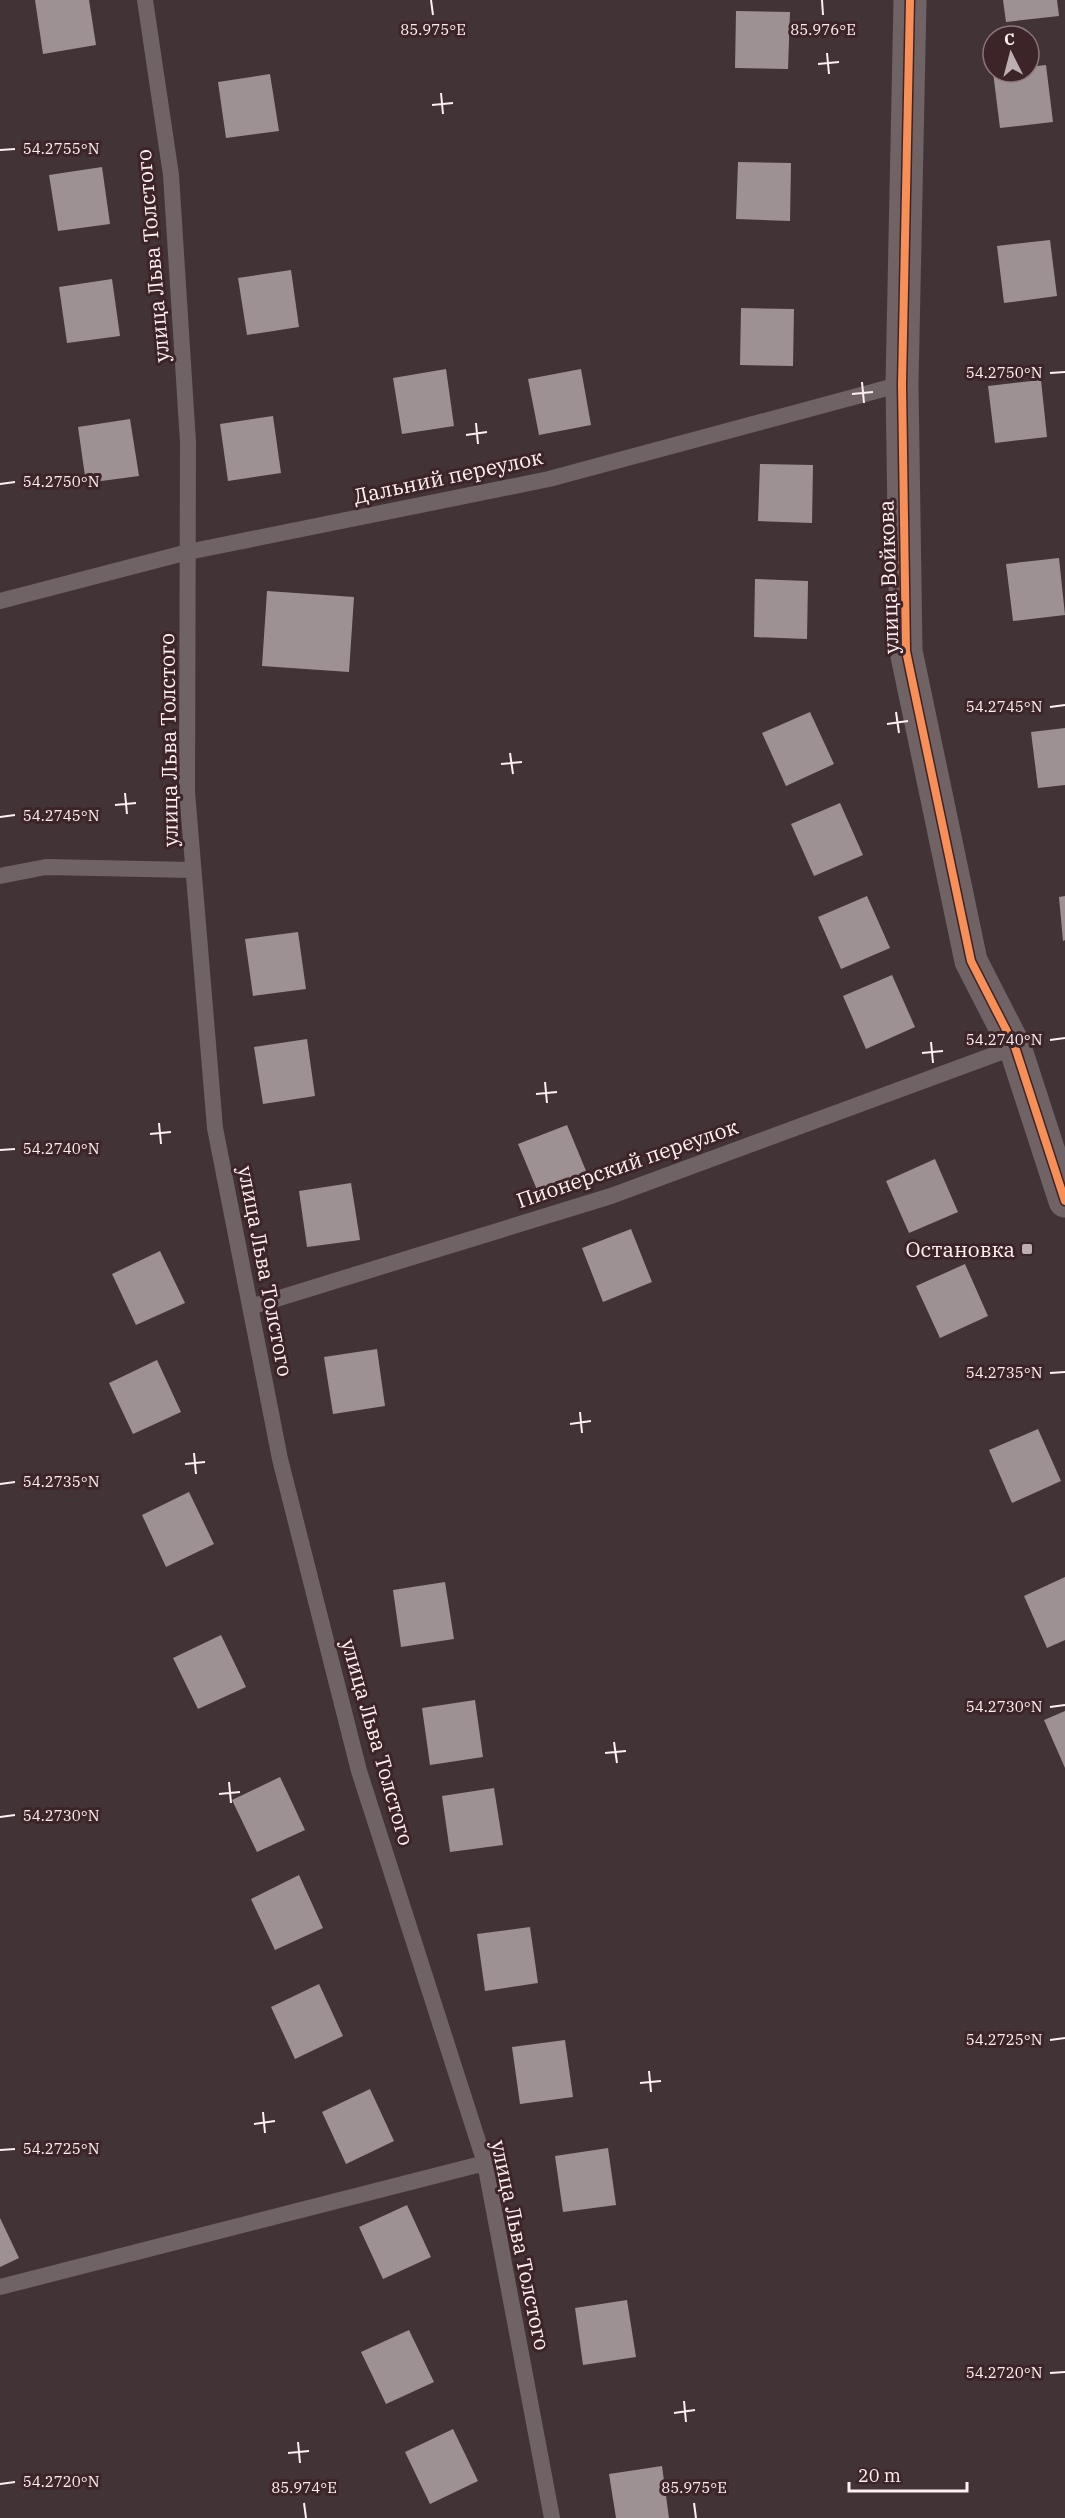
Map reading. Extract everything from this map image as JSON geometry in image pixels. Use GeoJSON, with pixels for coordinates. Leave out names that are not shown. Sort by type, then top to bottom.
{"type":"FeatureCollection","features":[{"type":"Feature","properties":{"kind":"street","name":"улица Войкова"},"geometry":{"type":"LineString","coordinates":[[910,0],[902,384],[906,651],[971,962],[1015,1047],[1065,1201]]}},
{"type":"Feature","properties":{"kind":"lane","name":"улица Льва Толстого"},"geometry":{"type":"LineString","coordinates":[[145,0],[171,175],[188,442],[187,792],[215,1128],[280,1459],[359,1771],[485,2163],[552,2518]]}},
{"type":"Feature","properties":{"kind":"lane","name":"Дальний переулок"},"geometry":{"type":"LineString","coordinates":[[0,601],[188,552],[549,478],[902,384]]}},
{"type":"Feature","properties":{"kind":"lane"},"geometry":{"type":"LineString","coordinates":[[0,876],[46,867],[194,870]]}},
{"type":"Feature","properties":{"kind":"lane","name":"Пионерский переулок"},"geometry":{"type":"LineString","coordinates":[[250,1307],[611,1196],[1015,1047]]}},
{"type":"Feature","properties":{"kind":"lane"},"geometry":{"type":"LineString","coordinates":[[0,2287],[485,2163]]}},
{"type":"Feature","properties":{"kind":"building"},"geometry":{"type":"Polygon","coordinates":[[[35,0],[89,0],[96,45],[43,54],[35,0]]]}},
{"type":"Feature","properties":{"kind":"building"},"geometry":{"type":"Polygon","coordinates":[[[1003,0],[1057,0],[1059,16],[1006,22],[1003,0]]]}},
{"type":"Feature","properties":{"kind":"building"},"geometry":{"type":"Polygon","coordinates":[[[736,11],[790,12],[788,69],[735,68],[736,11]]]}},
{"type":"Feature","properties":{"kind":"building"},"geometry":{"type":"Polygon","coordinates":[[[1046,65],[1053,122],[1000,128],[994,84],[1041,84],[1041,66],[1046,65]]]}},
{"type":"Feature","properties":{"kind":"building"},"geometry":{"type":"Polygon","coordinates":[[[270,74],[279,131],[226,138],[218,82],[270,74]]]}},
{"type":"Feature","properties":{"kind":"building"},"geometry":{"type":"Polygon","coordinates":[[[738,162],[791,163],[790,221],[736,219],[738,162]]]}},
{"type":"Feature","properties":{"kind":"building"},"geometry":{"type":"Polygon","coordinates":[[[102,167],[110,224],[58,231],[49,175],[102,167]]]}},
{"type":"Feature","properties":{"kind":"building"},"geometry":{"type":"Polygon","coordinates":[[[1050,240],[1057,296],[1004,303],[997,246],[1050,240]]]}},
{"type":"Feature","properties":{"kind":"building"},"geometry":{"type":"Polygon","coordinates":[[[291,270],[299,327],[247,335],[238,278],[291,270]]]}},
{"type":"Feature","properties":{"kind":"building"},"geometry":{"type":"Polygon","coordinates":[[[112,279],[120,336],[67,343],[59,287],[112,279]]]}},
{"type":"Feature","properties":{"kind":"building"},"geometry":{"type":"Polygon","coordinates":[[[741,308],[794,309],[793,366],[740,365],[741,308]]]}},
{"type":"Feature","properties":{"kind":"building"},"geometry":{"type":"Polygon","coordinates":[[[446,369],[454,426],[402,434],[393,378],[446,369]]]}},
{"type":"Feature","properties":{"kind":"building"},"geometry":{"type":"Polygon","coordinates":[[[581,369],[591,425],[539,435],[528,379],[581,369]]]}},
{"type":"Feature","properties":{"kind":"building"},"geometry":{"type":"Polygon","coordinates":[[[1041,380],[1047,437],[995,443],[988,386],[1041,380]]]}},
{"type":"Feature","properties":{"kind":"building"},"geometry":{"type":"Polygon","coordinates":[[[273,416],[281,473],[228,481],[220,424],[273,416]]]}},
{"type":"Feature","properties":{"kind":"building"},"geometry":{"type":"Polygon","coordinates":[[[130,419],[139,476],[86,483],[78,427],[130,419]]]}},
{"type":"Feature","properties":{"kind":"building"},"geometry":{"type":"Polygon","coordinates":[[[760,464],[813,465],[812,523],[758,521],[760,464]]]}},
{"type":"Feature","properties":{"kind":"building"},"geometry":{"type":"Polygon","coordinates":[[[1059,558],[1065,615],[1013,621],[1006,564],[1059,558]]]}},
{"type":"Feature","properties":{"kind":"building"},"geometry":{"type":"Polygon","coordinates":[[[755,579],[808,581],[807,639],[754,637],[755,579]]]}},
{"type":"Feature","properties":{"kind":"building"},"geometry":{"type":"Polygon","coordinates":[[[267,591],[354,597],[349,672],[262,666],[267,591]]]}},
{"type":"Feature","properties":{"kind":"building"},"geometry":{"type":"Polygon","coordinates":[[[810,712],[834,764],[786,786],[762,733],[810,712]]]}},
{"type":"Feature","properties":{"kind":"building"},"geometry":{"type":"Polygon","coordinates":[[[1065,728],[1065,785],[1038,788],[1031,732],[1065,728]]]}},
{"type":"Feature","properties":{"kind":"building"},"geometry":{"type":"Polygon","coordinates":[[[840,803],[863,855],[814,876],[791,824],[840,803]]]}},
{"type":"Feature","properties":{"kind":"building"},"geometry":{"type":"Polygon","coordinates":[[[867,896],[890,948],[841,969],[818,917],[867,896]]]}},
{"type":"Feature","properties":{"kind":"building"},"geometry":{"type":"Polygon","coordinates":[[[1065,896],[1065,940],[1063,941],[1059,897],[1065,896]]]}},
{"type":"Feature","properties":{"kind":"building"},"geometry":{"type":"Polygon","coordinates":[[[298,932],[306,989],[253,996],[245,939],[298,932]]]}},
{"type":"Feature","properties":{"kind":"building"},"geometry":{"type":"Polygon","coordinates":[[[892,975],[915,1027],[866,1049],[843,996],[892,975]]]}},
{"type":"Feature","properties":{"kind":"building"},"geometry":{"type":"Polygon","coordinates":[[[307,1039],[315,1096],[263,1104],[254,1047],[307,1039]]]}},
{"type":"Feature","properties":{"kind":"building"},"geometry":{"type":"Polygon","coordinates":[[[567,1125],[589,1178],[540,1197],[518,1144],[567,1125]]]}},
{"type":"Feature","properties":{"kind":"building"},"geometry":{"type":"Polygon","coordinates":[[[935,1159],[958,1212],[909,1233],[886,1181],[935,1159]]]}},
{"type":"Feature","properties":{"kind":"building"},"geometry":{"type":"Polygon","coordinates":[[[351,1183],[360,1240],[307,1247],[299,1191],[351,1183]]]}},
{"type":"Feature","properties":{"kind":"building"},"geometry":{"type":"Polygon","coordinates":[[[631,1229],[652,1282],[603,1302],[582,1248],[631,1229]]]}},
{"type":"Feature","properties":{"kind":"building"},"geometry":{"type":"Polygon","coordinates":[[[160,1251],[185,1303],[136,1325],[112,1274],[160,1251]]]}},
{"type":"Feature","properties":{"kind":"building"},"geometry":{"type":"Polygon","coordinates":[[[965,1264],[988,1316],[940,1338],[916,1286],[965,1264]]]}},
{"type":"Feature","properties":{"kind":"building"},"geometry":{"type":"Polygon","coordinates":[[[377,1349],[385,1406],[333,1414],[324,1357],[377,1349]]]}},
{"type":"Feature","properties":{"kind":"building"},"geometry":{"type":"Polygon","coordinates":[[[157,1360],[181,1412],[133,1434],[109,1383],[157,1360]]]}},
{"type":"Feature","properties":{"kind":"building"},"geometry":{"type":"Polygon","coordinates":[[[1038,1429],[1061,1481],[1012,1503],[989,1450],[1038,1429]]]}},
{"type":"Feature","properties":{"kind":"building"},"geometry":{"type":"Polygon","coordinates":[[[189,1492],[214,1544],[166,1567],[142,1515],[189,1492]]]}},
{"type":"Feature","properties":{"kind":"building"},"geometry":{"type":"Polygon","coordinates":[[[1065,1577],[1065,1640],[1047,1648],[1024,1596],[1065,1577]]]}},
{"type":"Feature","properties":{"kind":"building"},"geometry":{"type":"Polygon","coordinates":[[[445,1582],[454,1639],[401,1647],[393,1590],[445,1582]]]}},
{"type":"Feature","properties":{"kind":"building"},"geometry":{"type":"Polygon","coordinates":[[[221,1635],[246,1687],[198,1709],[173,1658],[221,1635]]]}},
{"type":"Feature","properties":{"kind":"building"},"geometry":{"type":"Polygon","coordinates":[[[475,1700],[483,1757],[430,1765],[422,1708],[475,1700]]]}},
{"type":"Feature","properties":{"kind":"building"},"geometry":{"type":"Polygon","coordinates":[[[1065,1711],[1065,1768],[1044,1720],[1065,1711]]]}},
{"type":"Feature","properties":{"kind":"building"},"geometry":{"type":"Polygon","coordinates":[[[280,1777],[305,1830],[257,1852],[232,1800],[280,1777]]]}},
{"type":"Feature","properties":{"kind":"building"},"geometry":{"type":"Polygon","coordinates":[[[494,1788],[503,1845],[450,1852],[442,1796],[494,1788]]]}},
{"type":"Feature","properties":{"kind":"building"},"geometry":{"type":"Polygon","coordinates":[[[299,1875],[323,1928],[275,1950],[251,1899],[299,1875]]]}},
{"type":"Feature","properties":{"kind":"building"},"geometry":{"type":"Polygon","coordinates":[[[530,1927],[538,1983],[485,1991],[477,1934],[530,1927]]]}},
{"type":"Feature","properties":{"kind":"building"},"geometry":{"type":"Polygon","coordinates":[[[319,1984],[343,2036],[295,2059],[271,2007],[319,1984]]]}},
{"type":"Feature","properties":{"kind":"building"},"geometry":{"type":"Polygon","coordinates":[[[565,2040],[573,2097],[520,2104],[512,2047],[565,2040]]]}},
{"type":"Feature","properties":{"kind":"building"},"geometry":{"type":"Polygon","coordinates":[[[370,2089],[394,2141],[346,2164],[322,2112],[370,2089]]]}},
{"type":"Feature","properties":{"kind":"building"},"geometry":{"type":"Polygon","coordinates":[[[608,2148],[616,2205],[563,2212],[555,2156],[608,2148]]]}},
{"type":"Feature","properties":{"kind":"building"},"geometry":{"type":"Polygon","coordinates":[[[407,2205],[431,2257],[383,2279],[359,2227],[407,2205]]]}},
{"type":"Feature","properties":{"kind":"building"},"geometry":{"type":"Polygon","coordinates":[[[0,2218],[19,2258],[0,2267],[0,2218]]]}},
{"type":"Feature","properties":{"kind":"building"},"geometry":{"type":"Polygon","coordinates":[[[627,2300],[636,2357],[583,2365],[575,2308],[627,2300]]]}},
{"type":"Feature","properties":{"kind":"building"},"geometry":{"type":"Polygon","coordinates":[[[409,2330],[434,2382],[386,2404],[361,2352],[409,2330]]]}},
{"type":"Feature","properties":{"kind":"building"},"geometry":{"type":"Polygon","coordinates":[[[453,2429],[478,2481],[430,2504],[405,2452],[453,2429]]]}},
{"type":"Feature","properties":{"kind":"building"},"geometry":{"type":"Polygon","coordinates":[[[662,2466],[669,2518],[616,2518],[609,2474],[662,2466]]]}},
{"type":"Feature","properties":{"kind":"cycle path"},"geometry":{"type":"LineString","coordinates":[[910,0],[902,384],[906,651],[971,961],[1015,1047],[1065,1201]]}},
{"type":"Feature","properties":{"kind":"place","name":"Остановка"},"geometry":{"type":"Point","coordinates":[1027,1249]}}]}
